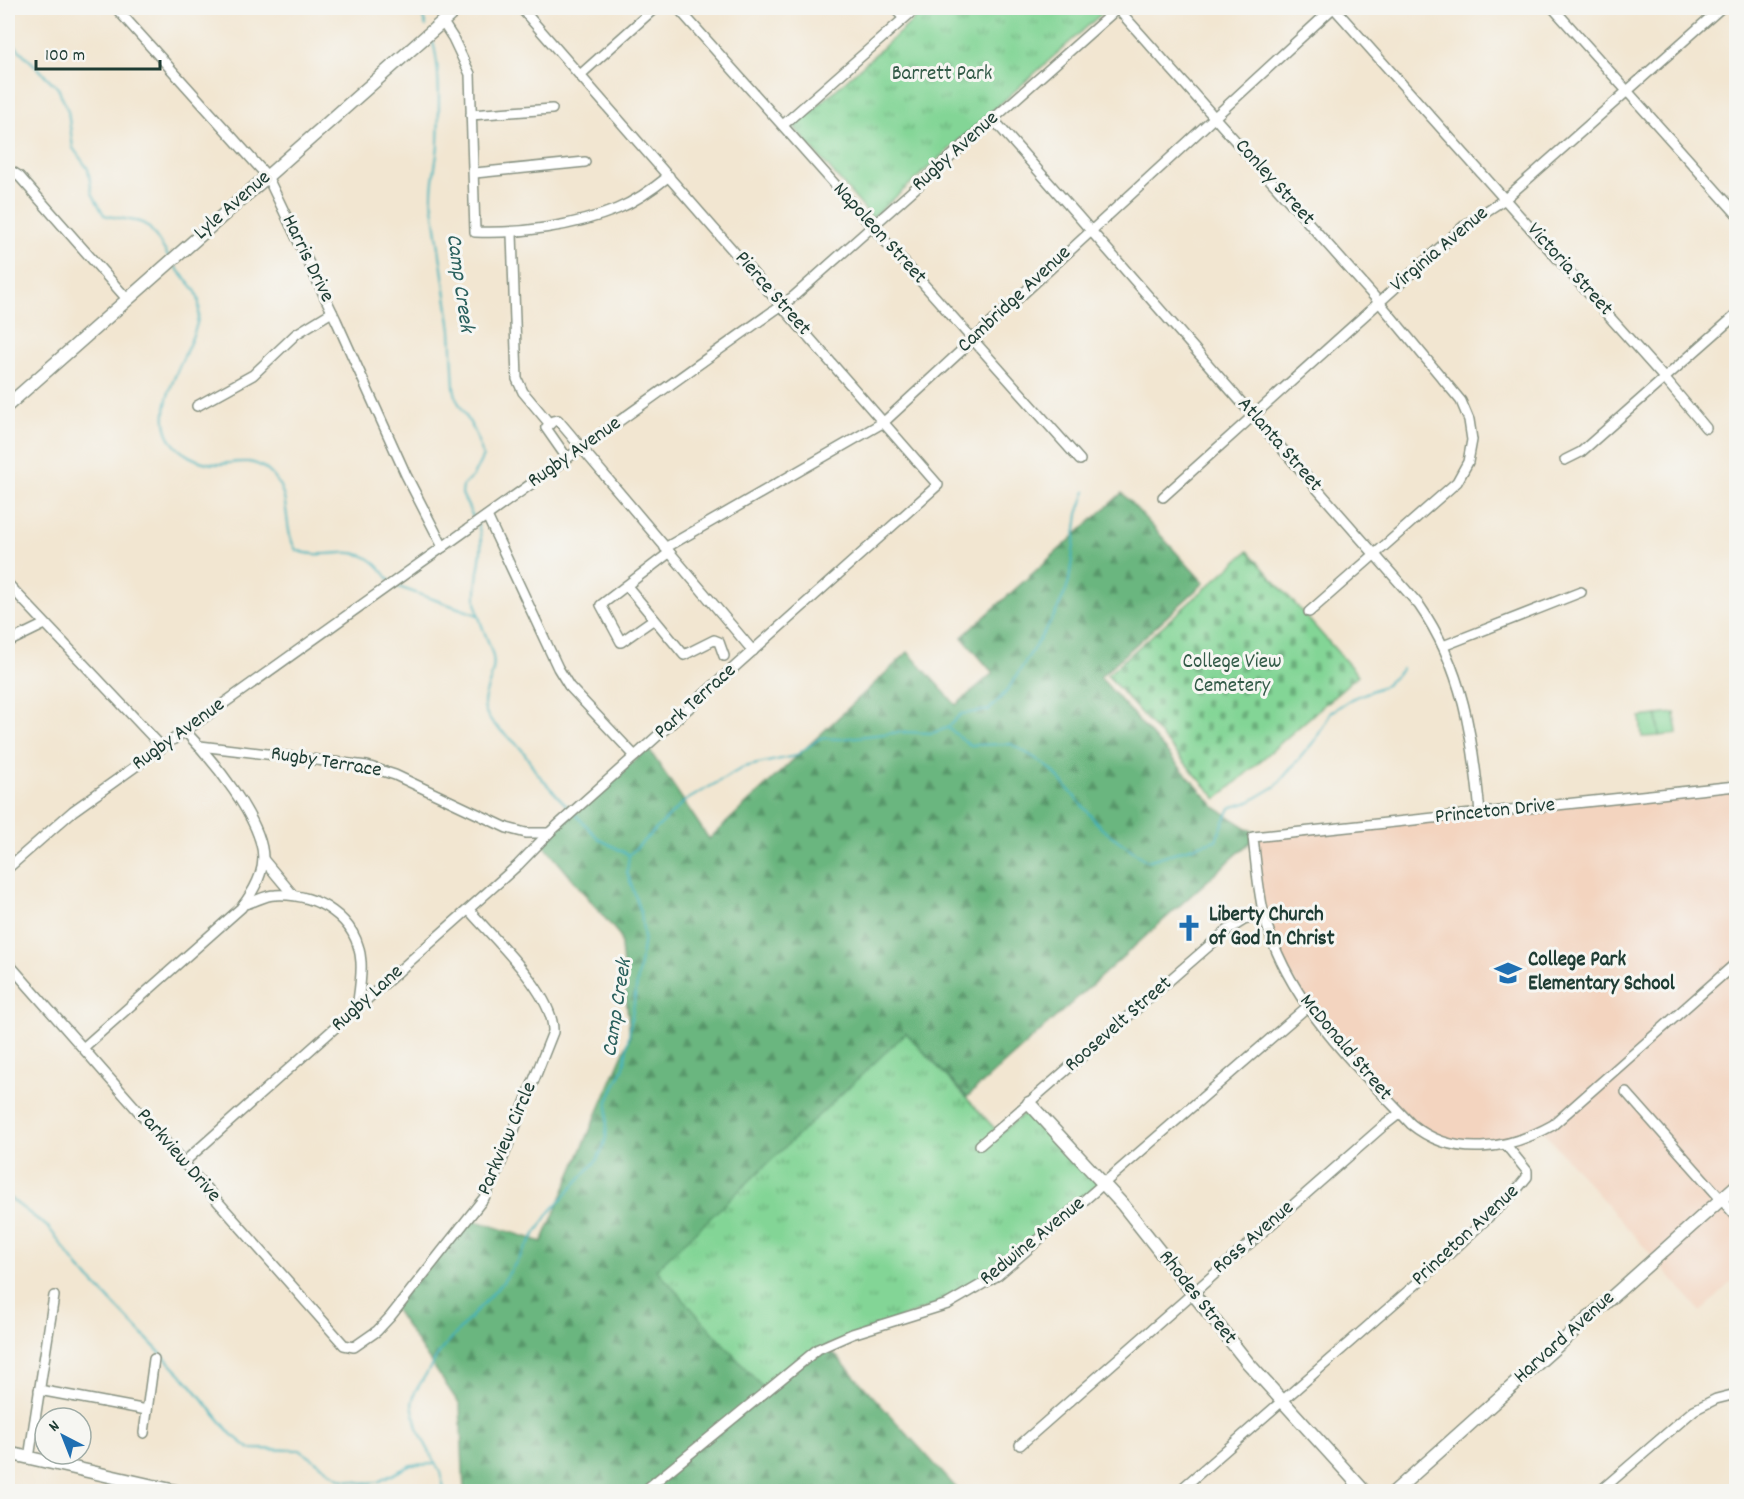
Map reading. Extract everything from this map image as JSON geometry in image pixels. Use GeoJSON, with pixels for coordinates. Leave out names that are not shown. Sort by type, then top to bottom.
{"type":"FeatureCollection","features":[{"type":"Feature","properties":{"kind":"street","name":"Harris Drive"},"geometry":{"type":"LineString","coordinates":[[116,8],[267,176],[332,312],[406,476],[443,547]]}},
{"type":"Feature","properties":{"kind":"street","name":"Lyle Avenue"},"geometry":{"type":"LineString","coordinates":[[8,405],[458,8]]}},
{"type":"Feature","properties":{"kind":"street","name":"Pierce Street"},"geometry":{"type":"LineString","coordinates":[[521,8],[938,485],[843,570]]}},
{"type":"Feature","properties":{"kind":"street"},"geometry":{"type":"LineString","coordinates":[[580,75],[655,8]]}},
{"type":"Feature","properties":{"kind":"street","name":"Napoleon Street"},"geometry":{"type":"LineString","coordinates":[[678,8],[1080,460]]}},
{"type":"Feature","properties":{"kind":"street"},"geometry":{"type":"LineString","coordinates":[[894,8],[904,18]]}},
{"type":"Feature","properties":{"kind":"street"},"geometry":{"type":"LineString","coordinates":[[783,125],[916,8]]}},
{"type":"Feature","properties":{"kind":"street","name":"Conley Street"},"geometry":{"type":"LineString","coordinates":[[1118,8],[1379,302],[1461,401],[1469,420],[1472,440],[1468,462],[1457,482],[1309,612]]}},
{"type":"Feature","properties":{"kind":"street","name":"Rugby Avenue"},"geometry":{"type":"LineString","coordinates":[[8,868],[74,811],[782,305],[1118,8]]}},
{"type":"Feature","properties":{"kind":"street","name":"Cambridge Avenue"},"geometry":{"type":"LineString","coordinates":[[654,619],[621,642],[601,605],[667,551],[884,422],[1334,8]]}},
{"type":"Feature","properties":{"kind":"street","name":"Victoria Street"},"geometry":{"type":"LineString","coordinates":[[1334,8],[1706,428]]}},
{"type":"Feature","properties":{"kind":"street"},"geometry":{"type":"LineString","coordinates":[[1553,8],[1737,213]]}},
{"type":"Feature","properties":{"kind":"street","name":"Virginia Avenue"},"geometry":{"type":"LineString","coordinates":[[1163,497],[1465,225],[1505,199],[1721,8]]}},
{"type":"Feature","properties":{"kind":"street"},"geometry":{"type":"LineString","coordinates":[[442,21],[470,74],[475,173],[475,232],[512,234],[601,215],[619,209],[650,191],[669,176]]}},
{"type":"Feature","properties":{"kind":"street"},"geometry":{"type":"LineString","coordinates":[[471,115],[552,109]]}},
{"type":"Feature","properties":{"kind":"street","name":"Atlanta Street"},"geometry":{"type":"LineString","coordinates":[[993,118],[1419,605],[1443,646],[1461,688],[1470,727],[1480,813]]}},
{"type":"Feature","properties":{"kind":"street"},"geometry":{"type":"LineString","coordinates":[[475,173],[585,162]]}},
{"type":"Feature","properties":{"kind":"street"},"geometry":{"type":"LineString","coordinates":[[8,170],[19,176],[127,299]]}},
{"type":"Feature","properties":{"kind":"street"},"geometry":{"type":"LineString","coordinates":[[512,234],[517,379],[523,392],[549,423]]}},
{"type":"Feature","properties":{"kind":"street"},"geometry":{"type":"LineString","coordinates":[[197,406],[254,375],[296,334],[332,312]]}},
{"type":"Feature","properties":{"kind":"street"},"geometry":{"type":"LineString","coordinates":[[1565,460],[1581,452],[1737,315]]}},
{"type":"Feature","properties":{"kind":"street"},"geometry":{"type":"LineString","coordinates":[[567,458],[546,428],[549,423],[558,420],[580,449],[753,651]]}},
{"type":"Feature","properties":{"kind":"street"},"geometry":{"type":"LineString","coordinates":[[487,516],[564,677],[635,756]]}},
{"type":"Feature","properties":{"kind":"street","name":"Park Terrace"},"geometry":{"type":"LineString","coordinates":[[549,833],[843,570]]}},
{"type":"Feature","properties":{"kind":"street"},"geometry":{"type":"LineString","coordinates":[[8,584],[162,747]]}},
{"type":"Feature","properties":{"kind":"street"},"geometry":{"type":"LineString","coordinates":[[627,586],[684,655],[714,640],[719,642],[724,656]]}},
{"type":"Feature","properties":{"kind":"street"},"geometry":{"type":"LineString","coordinates":[[1443,646],[1581,592]]}},
{"type":"Feature","properties":{"kind":"street"},"geometry":{"type":"LineString","coordinates":[[8,642],[45,624]]}},
{"type":"Feature","properties":{"kind":"street"},"geometry":{"type":"LineString","coordinates":[[82,1048],[244,904],[257,880],[263,859],[258,832],[251,816],[200,746],[185,731]]}},
{"type":"Feature","properties":{"kind":"street","name":"Rugby Terrace"},"geometry":{"type":"LineString","coordinates":[[200,746],[367,765],[395,775],[507,828],[526,833],[549,833]]}},
{"type":"Feature","properties":{"kind":"street","name":"Princeton Drive"},"geometry":{"type":"LineString","coordinates":[[1253,837],[1737,786]]}},
{"type":"Feature","properties":{"kind":"street","name":"Rugby Lane"},"geometry":{"type":"LineString","coordinates":[[183,1163],[519,865],[549,833]]}},
{"type":"Feature","properties":{"kind":"street","name":"McDonald Street"},"geometry":{"type":"LineString","coordinates":[[1253,837],[1264,914],[1281,964],[1307,1007],[1400,1113],[1422,1133],[1448,1144],[1475,1148],[1506,1145]]}},
{"type":"Feature","properties":{"kind":"street"},"geometry":{"type":"LineString","coordinates":[[263,859],[293,895]]}},
{"type":"Feature","properties":{"kind":"street"},"geometry":{"type":"LineString","coordinates":[[244,904],[271,895],[293,895],[320,903],[333,910],[353,935],[361,963],[357,1008]]}},
{"type":"Feature","properties":{"kind":"street","name":"Parkview Circle"},"geometry":{"type":"LineString","coordinates":[[349,1347],[377,1331],[390,1317],[484,1198],[499,1168],[553,1032],[552,1014],[541,993],[469,910]]}},
{"type":"Feature","properties":{"kind":"street","name":"Roosevelt Street"},"geometry":{"type":"LineString","coordinates":[[980,1145],[1225,932],[1244,920],[1264,914]]}},
{"type":"Feature","properties":{"kind":"street","name":"Parkview Drive"},"geometry":{"type":"LineString","coordinates":[[8,963],[183,1163],[349,1347]]}},
{"type":"Feature","properties":{"kind":"street"},"geometry":{"type":"LineString","coordinates":[[1506,1145],[1537,1134],[1566,1115],[1737,963]]}},
{"type":"Feature","properties":{"kind":"street","name":"Redwine Avenue"},"geometry":{"type":"LineString","coordinates":[[643,1491],[802,1359],[834,1341],[932,1310],[965,1296],[1015,1262],[1307,1007]]}},
{"type":"Feature","properties":{"kind":"street"},"geometry":{"type":"LineString","coordinates":[[1626,1092],[1737,1216]]}},
{"type":"Feature","properties":{"kind":"street","name":"Rhodes Street"},"geometry":{"type":"LineString","coordinates":[[1029,1103],[1104,1184],[1248,1363],[1365,1491]]}},
{"type":"Feature","properties":{"kind":"street","name":"Ross Avenue"},"geometry":{"type":"LineString","coordinates":[[1020,1445],[1192,1292],[1400,1113]]}},
{"type":"Feature","properties":{"kind":"street","name":"Princeton Avenue"},"geometry":{"type":"LineString","coordinates":[[1179,1491],[1430,1272],[1523,1182],[1527,1177],[1524,1166],[1506,1145]]}},
{"type":"Feature","properties":{"kind":"street","name":"Harvard Avenue"},"geometry":{"type":"LineString","coordinates":[[1394,1491],[1737,1185]]}},
{"type":"Feature","properties":{"kind":"street"},"geometry":{"type":"LineString","coordinates":[[29,1458],[54,1296]]}},
{"type":"Feature","properties":{"kind":"street"},"geometry":{"type":"LineString","coordinates":[[144,1433],[154,1359]]}},
{"type":"Feature","properties":{"kind":"street"},"geometry":{"type":"LineString","coordinates":[[39,1390],[147,1410]]}},
{"type":"Feature","properties":{"kind":"street"},"geometry":{"type":"LineString","coordinates":[[1599,1491],[1694,1410],[1716,1399],[1737,1394]]}},
{"type":"Feature","properties":{"kind":"street"},"geometry":{"type":"LineString","coordinates":[[8,1453],[180,1491]]}},
{"type":"Feature","properties":{"kind":"shaded area","name":"College Park Elementary School"},"geometry":{"type":"Polygon","coordinates":[[[1736,786],[1736,1278],[1701,1312],[1541,1129],[1512,1146],[1457,1143],[1424,1131],[1402,1110],[1307,1004],[1273,941],[1261,892],[1258,835],[1736,786]]]}},
{"type":"Feature","properties":{"kind":"green space","name":"Barrett Park"},"geometry":{"type":"Polygon","coordinates":[[[927,8],[1108,8],[872,218],[794,127],[927,8]]]}},
{"type":"Feature","properties":{"kind":"green space"},"geometry":{"type":"Polygon","coordinates":[[[1122,493],[1204,583],[1100,677],[1216,808],[1258,835],[967,1097],[906,1033],[827,1346],[959,1491],[464,1491],[460,1405],[393,1307],[470,1219],[542,1242],[630,1037],[620,936],[539,839],[648,748],[709,839],[908,652],[956,705],[993,673],[962,637],[1122,493]]]}},
{"type":"Feature","properties":{"kind":"green space","name":"College View Cemetery"},"geometry":{"type":"Polygon","coordinates":[[[1248,551],[1358,675],[1217,799],[1107,675],[1248,551]]]}},
{"type":"Feature","properties":{"kind":"green space"},"geometry":{"type":"Polygon","coordinates":[[[1675,713],[1677,734],[1659,736],[1657,715],[1675,713]]]}},
{"type":"Feature","properties":{"kind":"green space"},"geometry":{"type":"Polygon","coordinates":[[[1657,715],[1659,736],[1642,737],[1640,717],[1657,715]]]}},
{"type":"Feature","properties":{"kind":"green space"},"geometry":{"type":"Polygon","coordinates":[[[906,1033],[1000,1134],[1031,1107],[1103,1186],[996,1272],[951,1299],[827,1346],[765,1390],[656,1269],[906,1033]]]}},
{"type":"Feature","properties":{"kind":"waterway","name":"Camp Creek"},"geometry":{"type":"LineString","coordinates":[[419,8],[426,26]]}},
{"type":"Feature","properties":{"kind":"waterway"},"geometry":{"type":"LineString","coordinates":[[8,39],[58,88],[68,111],[73,148],[88,169],[92,193],[104,215],[137,221],[148,227],[168,256]]}},
{"type":"Feature","properties":{"kind":"waterway","name":"Camp Creek"},"geometry":{"type":"LineString","coordinates":[[432,40],[437,63],[439,106],[438,144],[432,200],[451,330],[454,388],[457,400],[475,432],[483,456],[473,476],[463,486],[462,494],[473,517]]}},
{"type":"Feature","properties":{"kind":"waterway"},"geometry":{"type":"LineString","coordinates":[[175,266],[195,290],[199,309],[190,343],[167,399],[165,417],[171,441],[176,447],[197,460],[213,464],[245,462],[262,467],[276,480],[281,489],[289,531],[296,550],[310,554],[356,554],[378,566],[390,581]]}},
{"type":"Feature","properties":{"kind":"waterway"},"geometry":{"type":"LineString","coordinates":[[629,855],[685,801],[744,767],[795,756],[820,738],[839,739],[901,732],[932,733],[947,728],[961,714],[989,710],[1007,691],[1054,616],[1065,593],[1069,581],[1078,514],[1086,491]]}},
{"type":"Feature","properties":{"kind":"waterway","name":"Camp Creek"},"geometry":{"type":"LineString","coordinates":[[478,525],[481,553],[476,591],[477,609],[494,664],[485,698],[485,710],[496,726],[524,752],[538,775],[571,810]]}},
{"type":"Feature","properties":{"kind":"waterway"},"geometry":{"type":"LineString","coordinates":[[393,585],[478,615]]}},
{"type":"Feature","properties":{"kind":"waterway"},"geometry":{"type":"LineString","coordinates":[[948,728],[970,745],[1011,744],[1035,758],[1052,770],[1102,829],[1147,861],[1216,840],[1230,808],[1249,802],[1276,786],[1316,739],[1331,712],[1351,699],[1386,685],[1402,669]]}},
{"type":"Feature","properties":{"kind":"waterway","name":"Camp Creek"},"geometry":{"type":"LineString","coordinates":[[575,814],[599,839],[629,855]]}},
{"type":"Feature","properties":{"kind":"waterway","name":"Camp Creek"},"geometry":{"type":"LineString","coordinates":[[445,1492],[440,1472],[417,1428],[412,1404],[415,1392],[441,1350],[503,1282],[550,1212],[596,1161],[602,1150],[606,1138],[608,1101],[624,1067],[644,938],[641,913],[627,872],[629,855]]}},
{"type":"Feature","properties":{"kind":"waterway"},"geometry":{"type":"LineString","coordinates":[[8,1197],[49,1228],[79,1268],[191,1385],[231,1434],[250,1449],[300,1450],[341,1479],[365,1483],[378,1482],[411,1465],[436,1464]]}},
{"type":"Feature","properties":{"kind":"place","name":"Liberty Church of God In Christ"},"geometry":{"type":"Point","coordinates":[1189,928]}},
{"type":"Feature","properties":{"kind":"place","name":"College Park Elementary School"},"geometry":{"type":"Point","coordinates":[1508,973]}}]}
